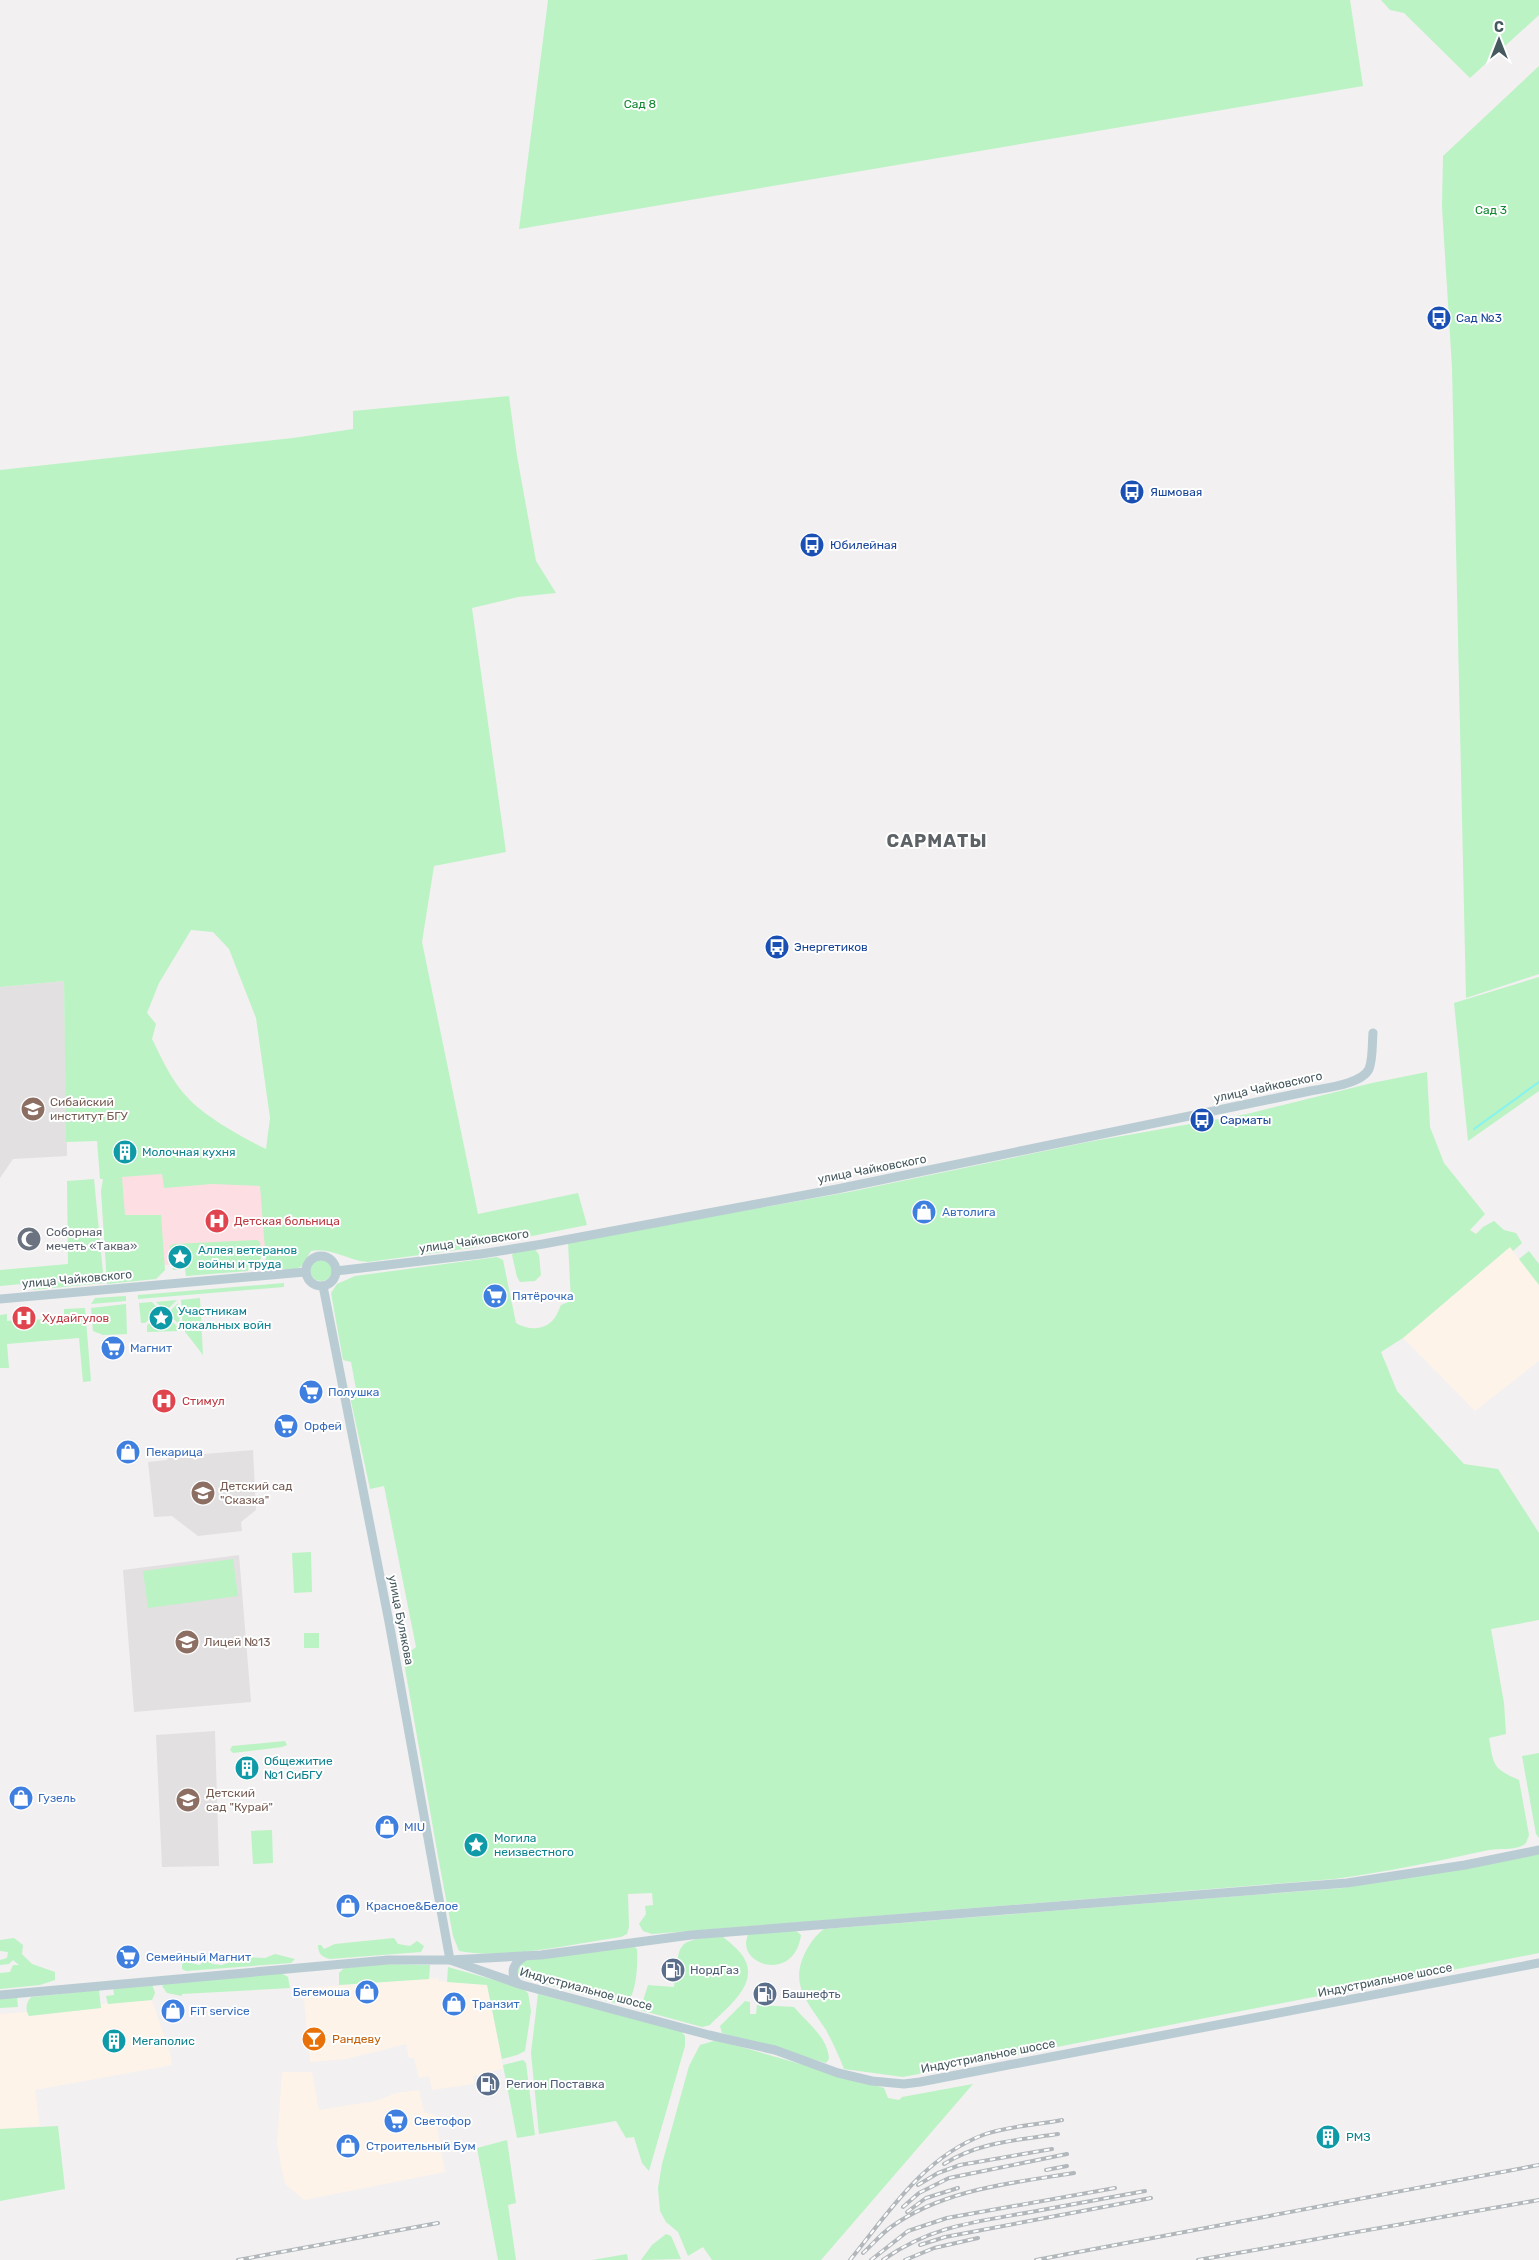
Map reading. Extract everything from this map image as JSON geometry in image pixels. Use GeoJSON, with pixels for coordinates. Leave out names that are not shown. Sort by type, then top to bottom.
{"type":"FeatureCollection","features":[{"type":"Feature","properties":{"kind":"main road","name":"улица Чайковского"},"geometry":{"type":"LineString","coordinates":[[336,1271],[481,1254],[543,1244],[836,1189],[1310,1092],[1356,1081],[1364,1076],[1369,1069],[1373,1033]]}},
{"type":"Feature","properties":{"kind":"main road"},"geometry":{"type":"LineString","coordinates":[[323,1255],[330,1258],[335,1264],[336,1271],[332,1281],[323,1286],[315,1285],[308,1280],[305,1272],[310,1259],[323,1255]]}},
{"type":"Feature","properties":{"kind":"main road","name":"улица Чайковского"},"geometry":{"type":"LineString","coordinates":[[0,1299],[305,1272]]}},
{"type":"Feature","properties":{"kind":"main road","name":"улица Булякова"},"geometry":{"type":"LineString","coordinates":[[323,1286],[389,1622],[450,1960]]}},
{"type":"Feature","properties":{"kind":"main road","name":"Индустриальное шоссе"},"geometry":{"type":"LineString","coordinates":[[0,1995],[388,1960],[450,1960],[526,1956],[691,1935],[1347,1883],[1465,1865],[1539,1850]]}},
{"type":"Feature","properties":{"kind":"main road"},"geometry":{"type":"LineString","coordinates":[[517,1983],[513,1978],[512,1970],[516,1962],[526,1956]]}},
{"type":"Feature","properties":{"kind":"main road","name":"Индустриальное шоссе"},"geometry":{"type":"LineString","coordinates":[[450,1960],[517,1983],[709,2036],[775,2050],[838,2073],[872,2081],[904,2084],[1539,1963]]}},
{"type":"Feature","properties":{"kind":"shaded area","name":"Сибайский институт БГУ"},"geometry":{"type":"Polygon","coordinates":[[[64,981],[67,1156],[13,1159],[0,1178],[0,987],[64,981]]]}},
{"type":"Feature","properties":{"kind":"shaded area"},"geometry":{"type":"Polygon","coordinates":[[[271,1165],[297,1253],[110,1270],[103,1178],[271,1165]]]}},
{"type":"Feature","properties":{"kind":"shaded area"},"geometry":{"type":"Polygon","coordinates":[[[1510,1247],[1539,1285],[1539,1361],[1475,1411],[1403,1338],[1510,1247]]]}},
{"type":"Feature","properties":{"kind":"shaded area","name":"Детский сад \"Сказка\""},"geometry":{"type":"Polygon","coordinates":[[[253,1450],[256,1510],[241,1522],[242,1531],[198,1536],[172,1516],[154,1517],[148,1462],[167,1460],[168,1457],[253,1450]]]}},
{"type":"Feature","properties":{"kind":"shaded area","name":"Лицей №13"},"geometry":{"type":"Polygon","coordinates":[[[239,1555],[251,1702],[134,1712],[123,1570],[239,1555]]]}},
{"type":"Feature","properties":{"kind":"shaded area","name":"Детский сад \"Курай\""},"geometry":{"type":"Polygon","coordinates":[[[215,1731],[219,1866],[162,1867],[156,1735],[215,1731]]]}},
{"type":"Feature","properties":{"kind":"shaded area"},"geometry":{"type":"Polygon","coordinates":[[[438,1978],[439,1981],[488,1985],[503,2069],[473,2076],[474,2084],[432,2090],[429,2076],[419,2078],[414,2058],[409,2058],[406,2044],[346,2059],[310,2062],[303,1988],[438,1978]]]}},
{"type":"Feature","properties":{"kind":"shaded area"},"geometry":{"type":"Polygon","coordinates":[[[152,2000],[170,2053],[172,2065],[35,2090],[40,2126],[0,2129],[0,2014],[27,2012],[28,2016],[101,2008],[100,2004],[152,2000]]]}},
{"type":"Feature","properties":{"kind":"shaded area"},"geometry":{"type":"Polygon","coordinates":[[[282,2072],[312,2072],[319,2110],[376,2101],[396,2093],[419,2090],[424,2112],[435,2115],[445,2172],[304,2200],[285,2184],[277,2144],[282,2072]]]}},
{"type":"Feature","properties":{"kind":"green space","name":"Сад 8"},"geometry":{"type":"Polygon","coordinates":[[[548,0],[1350,0],[1363,86],[519,229],[548,0]]]}},
{"type":"Feature","properties":{"kind":"green space"},"geometry":{"type":"Polygon","coordinates":[[[1381,0],[1539,0],[1539,15],[1470,78],[1404,13],[1390,10],[1381,0]]]}},
{"type":"Feature","properties":{"kind":"green space","name":"Сад 3"},"geometry":{"type":"Polygon","coordinates":[[[1539,66],[1539,974],[1466,998],[1452,368],[1442,207],[1443,156],[1539,66]]]}},
{"type":"Feature","properties":{"kind":"green space"},"geometry":{"type":"Polygon","coordinates":[[[509,396],[517,456],[536,561],[556,593],[518,597],[472,608],[506,852],[434,866],[422,942],[478,1214],[578,1193],[587,1225],[471,1248],[368,1262],[333,1252],[311,1251],[300,1267],[284,1269],[273,1267],[266,1262],[260,1186],[212,1184],[164,1188],[162,1174],[122,1177],[125,1215],[161,1215],[165,1270],[156,1279],[107,1284],[101,1191],[103,1179],[100,1179],[97,1141],[66,1142],[64,981],[0,987],[0,470],[293,438],[353,429],[353,411],[509,396]],[[191,930],[159,983],[147,1013],[156,1024],[152,1039],[172,1078],[195,1105],[224,1126],[266,1149],[270,1118],[256,1018],[229,949],[213,932],[191,930]]]}},
{"type":"Feature","properties":{"kind":"green space"},"geometry":{"type":"Polygon","coordinates":[[[1539,977],[1539,1091],[1468,1141],[1454,1003],[1539,977]]]}},
{"type":"Feature","properties":{"kind":"green space"},"geometry":{"type":"Polygon","coordinates":[[[1427,1072],[1430,1127],[1444,1163],[1485,1214],[1470,1230],[1476,1234],[1483,1227],[1494,1221],[1504,1230],[1516,1233],[1522,1243],[1513,1251],[1510,1247],[1403,1338],[1381,1352],[1397,1391],[1464,1464],[1498,1469],[1539,1533],[1539,1620],[1491,1629],[1504,1703],[1506,1734],[1489,1738],[1496,1765],[1499,1769],[1519,1780],[1529,1835],[1526,1843],[1514,1848],[1489,1850],[1392,1870],[1334,1879],[652,1934],[643,1931],[639,1924],[646,1914],[645,1906],[653,1905],[652,1893],[628,1894],[629,1927],[627,1934],[621,1937],[561,1947],[497,1954],[459,1951],[453,1936],[403,1657],[416,1647],[384,1486],[370,1489],[349,1392],[356,1389],[351,1362],[343,1360],[331,1293],[337,1284],[355,1276],[497,1257],[503,1260],[516,1323],[525,1327],[540,1328],[553,1320],[561,1305],[571,1301],[568,1242],[849,1192],[1088,1142],[1247,1114],[1372,1083],[1427,1072]]]}},
{"type":"Feature","properties":{"kind":"green space"},"geometry":{"type":"Polygon","coordinates":[[[94,1179],[104,1283],[33,1290],[32,1283],[0,1286],[0,1270],[68,1264],[67,1181],[94,1179]]]}},
{"type":"Feature","properties":{"kind":"green space"},"geometry":{"type":"Polygon","coordinates":[[[257,1240],[260,1242],[261,1259],[250,1263],[248,1271],[186,1276],[185,1269],[173,1270],[171,1253],[169,1251],[170,1246],[173,1244],[257,1240]]]}},
{"type":"Feature","properties":{"kind":"green space"},"geometry":{"type":"Polygon","coordinates":[[[535,1249],[539,1255],[541,1275],[535,1281],[520,1282],[512,1255],[514,1252],[535,1249]]]}},
{"type":"Feature","properties":{"kind":"green space"},"geometry":{"type":"Polygon","coordinates":[[[1529,1251],[1539,1264],[1539,1285],[1519,1259],[1529,1251]]]}},
{"type":"Feature","properties":{"kind":"green space"},"geometry":{"type":"Polygon","coordinates":[[[321,1259],[329,1262],[332,1270],[329,1278],[321,1281],[313,1278],[310,1270],[313,1262],[321,1259]]]}},
{"type":"Feature","properties":{"kind":"green space"},"geometry":{"type":"Polygon","coordinates":[[[284,1283],[284,1287],[138,1299],[138,1295],[284,1283]]]}},
{"type":"Feature","properties":{"kind":"green space"},"geometry":{"type":"Polygon","coordinates":[[[126,1296],[126,1301],[91,1304],[95,1298],[126,1296]]]}},
{"type":"Feature","properties":{"kind":"green space"},"geometry":{"type":"Polygon","coordinates":[[[200,1298],[203,1355],[183,1329],[181,1300],[200,1298]]]}},
{"type":"Feature","properties":{"kind":"green space"},"geometry":{"type":"Polygon","coordinates":[[[177,1300],[168,1309],[163,1309],[156,1302],[177,1300]]]}},
{"type":"Feature","properties":{"kind":"green space"},"geometry":{"type":"Polygon","coordinates":[[[152,1302],[160,1311],[145,1323],[141,1323],[139,1303],[152,1302]]]}},
{"type":"Feature","properties":{"kind":"green space"},"geometry":{"type":"Polygon","coordinates":[[[178,1303],[180,1325],[169,1315],[169,1312],[178,1303]]]}},
{"type":"Feature","properties":{"kind":"green space"},"geometry":{"type":"Polygon","coordinates":[[[126,1304],[127,1334],[103,1335],[93,1331],[91,1308],[126,1304]]]}},
{"type":"Feature","properties":{"kind":"green space"},"geometry":{"type":"Polygon","coordinates":[[[85,1308],[91,1381],[83,1382],[79,1338],[7,1344],[9,1368],[0,1368],[0,1315],[7,1314],[7,1321],[15,1320],[15,1326],[34,1324],[34,1320],[64,1317],[64,1309],[85,1308]]]}},
{"type":"Feature","properties":{"kind":"green space"},"geometry":{"type":"Polygon","coordinates":[[[168,1318],[179,1328],[179,1331],[147,1332],[147,1325],[154,1320],[159,1326],[168,1318]]]}},
{"type":"Feature","properties":{"kind":"green space"},"geometry":{"type":"Polygon","coordinates":[[[311,1552],[312,1592],[294,1593],[292,1553],[311,1552]]]}},
{"type":"Feature","properties":{"kind":"green space"},"geometry":{"type":"Polygon","coordinates":[[[233,1559],[238,1596],[148,1608],[143,1571],[233,1559]]]}},
{"type":"Feature","properties":{"kind":"green space"},"geometry":{"type":"Polygon","coordinates":[[[304,1633],[319,1633],[319,1648],[304,1648],[304,1633]]]}},
{"type":"Feature","properties":{"kind":"green space"},"geometry":{"type":"Polygon","coordinates":[[[285,1741],[287,1745],[282,1747],[233,1753],[230,1750],[232,1746],[285,1741]]]}},
{"type":"Feature","properties":{"kind":"green space"},"geometry":{"type":"Polygon","coordinates":[[[1539,1753],[1539,1838],[1536,1834],[1522,1756],[1539,1753]]]}},
{"type":"Feature","properties":{"kind":"green space"},"geometry":{"type":"Polygon","coordinates":[[[272,1830],[273,1863],[253,1864],[251,1831],[272,1830]]]}},
{"type":"Feature","properties":{"kind":"green space"},"geometry":{"type":"Polygon","coordinates":[[[1539,1854],[1539,1953],[903,2077],[844,2069],[829,2035],[803,1994],[800,1985],[799,1975],[805,1953],[813,1940],[824,1929],[1343,1888],[1539,1854]]]}},
{"type":"Feature","properties":{"kind":"green space"},"geometry":{"type":"Polygon","coordinates":[[[795,1930],[801,1935],[796,1951],[788,1960],[777,1965],[766,1964],[756,1960],[749,1953],[746,1944],[749,1933],[795,1930]]]}},
{"type":"Feature","properties":{"kind":"green space"},"geometry":{"type":"Polygon","coordinates":[[[722,1936],[742,1955],[747,1965],[748,1975],[740,1994],[710,2025],[702,2027],[640,2010],[648,1985],[674,1987],[679,1952],[682,1946],[687,1942],[695,1940],[722,1936]]]}},
{"type":"Feature","properties":{"kind":"green space"},"geometry":{"type":"Polygon","coordinates":[[[14,1938],[23,1945],[22,1954],[32,1964],[55,1972],[55,1980],[40,1985],[0,1989],[0,1973],[10,1972],[13,1965],[19,1965],[13,1960],[9,1964],[0,1965],[0,1960],[7,1958],[8,1952],[0,1951],[0,1940],[14,1938]]]}},
{"type":"Feature","properties":{"kind":"green space"},"geometry":{"type":"Polygon","coordinates":[[[394,1938],[398,1944],[410,1946],[417,1941],[424,1946],[421,1952],[330,1959],[321,1955],[318,1948],[318,1945],[321,1945],[324,1949],[335,1944],[394,1938]]]}},
{"type":"Feature","properties":{"kind":"green space"},"geometry":{"type":"Polygon","coordinates":[[[632,1945],[637,1949],[636,1980],[628,2002],[623,2005],[516,1975],[516,1967],[525,1960],[632,1945]]]}},
{"type":"Feature","properties":{"kind":"green space"},"geometry":{"type":"Polygon","coordinates":[[[275,1954],[295,1959],[291,1963],[186,1971],[182,1969],[182,1964],[186,1962],[200,1965],[203,1961],[208,1961],[212,1964],[222,1965],[244,1957],[265,1958],[275,1954]]]}},
{"type":"Feature","properties":{"kind":"green space"},"geometry":{"type":"Polygon","coordinates":[[[384,1964],[430,1965],[429,1979],[339,1985],[339,1973],[344,1968],[384,1964]]]}},
{"type":"Feature","properties":{"kind":"green space"},"geometry":{"type":"Polygon","coordinates":[[[448,1967],[522,1988],[528,1993],[531,2011],[525,2051],[502,2059],[487,1985],[447,1982],[448,1967]]]}},
{"type":"Feature","properties":{"kind":"green space"},"geometry":{"type":"Polygon","coordinates":[[[281,1973],[288,1977],[290,1988],[182,1994],[182,1996],[167,1993],[162,1986],[166,1983],[281,1973]]]}},
{"type":"Feature","properties":{"kind":"green space"},"geometry":{"type":"Polygon","coordinates":[[[152,1984],[155,1993],[152,2000],[108,2004],[106,1996],[114,1995],[113,1988],[152,1984]]]}},
{"type":"Feature","properties":{"kind":"green space"},"geometry":{"type":"Polygon","coordinates":[[[99,1990],[101,2008],[29,2016],[27,2011],[27,2004],[31,1997],[99,1990]]]}},
{"type":"Feature","properties":{"kind":"green space"},"geometry":{"type":"Polygon","coordinates":[[[538,1994],[681,2031],[685,2036],[685,2046],[649,2171],[642,2163],[634,2137],[626,2138],[616,2121],[539,2134],[531,2053],[538,1994]]]}},
{"type":"Feature","properties":{"kind":"green space"},"geometry":{"type":"Polygon","coordinates":[[[17,1997],[18,2007],[0,2008],[0,1999],[17,1997]]]}},
{"type":"Feature","properties":{"kind":"green space"},"geometry":{"type":"Polygon","coordinates":[[[745,2001],[750,2002],[750,2014],[756,2014],[757,2005],[794,2007],[821,2037],[828,2051],[829,2059],[826,2063],[722,2033],[720,2026],[745,2001]]]}},
{"type":"Feature","properties":{"kind":"green space"},"geometry":{"type":"Polygon","coordinates":[[[717,2040],[884,2088],[888,2098],[899,2100],[902,2097],[973,2084],[821,2260],[712,2260],[703,2247],[688,2256],[678,2232],[666,2222],[660,2211],[658,2188],[662,2164],[689,2066],[700,2045],[717,2040]]]}},
{"type":"Feature","properties":{"kind":"green space"},"geometry":{"type":"Polygon","coordinates":[[[523,2060],[526,2063],[535,2135],[517,2138],[503,2065],[523,2060]]]}},
{"type":"Feature","properties":{"kind":"green space"},"geometry":{"type":"Polygon","coordinates":[[[58,2126],[65,2189],[0,2201],[0,2129],[58,2126]]]}},
{"type":"Feature","properties":{"kind":"green space"},"geometry":{"type":"Polygon","coordinates":[[[507,2140],[516,2203],[508,2205],[516,2260],[498,2260],[477,2148],[507,2140]]]}},
{"type":"Feature","properties":{"kind":"green space"},"geometry":{"type":"Polygon","coordinates":[[[666,2234],[671,2236],[681,2259],[641,2260],[652,2245],[666,2234]]]}},
{"type":"Feature","properties":{"kind":"green space"},"geometry":{"type":"Polygon","coordinates":[[[627,2254],[628,2260],[592,2260],[627,2254]]]}},
{"type":"Feature","properties":{"kind":"waterway"},"geometry":{"type":"LineString","coordinates":[[1474,1129],[1539,1082]]}},
{"type":"Feature","properties":{"kind":"railway"},"geometry":{"type":"LineString","coordinates":[[850,2260],[893,2205],[942,2157],[962,2145],[992,2132],[1062,2120]]}},
{"type":"Feature","properties":{"kind":"railway"},"geometry":{"type":"LineString","coordinates":[[944,2164],[985,2146],[1058,2134]]}},
{"type":"Feature","properties":{"kind":"railway"},"geometry":{"type":"LineString","coordinates":[[918,2185],[938,2173],[960,2165],[1052,2149]]}},
{"type":"Feature","properties":{"kind":"railway"},"geometry":{"type":"LineString","coordinates":[[903,2207],[919,2193],[949,2178],[1067,2154]]}},
{"type":"Feature","properties":{"kind":"railway"},"geometry":{"type":"LineString","coordinates":[[1036,2260],[1539,2165]]}},
{"type":"Feature","properties":{"kind":"railway"},"geometry":{"type":"LineString","coordinates":[[1046,2170],[1067,2166]]}},
{"type":"Feature","properties":{"kind":"railway"},"geometry":{"type":"LineString","coordinates":[[863,2253],[891,2227],[933,2204],[1003,2184],[1074,2173]]}},
{"type":"Feature","properties":{"kind":"railway"},"geometry":{"type":"LineString","coordinates":[[907,2212],[926,2198],[958,2188]]}},
{"type":"Feature","properties":{"kind":"railway"},"geometry":{"type":"LineString","coordinates":[[871,2260],[908,2231],[947,2218],[1115,2188]]}},
{"type":"Feature","properties":{"kind":"railway"},"geometry":{"type":"LineString","coordinates":[[883,2260],[918,2240],[954,2227],[1145,2191]]}},
{"type":"Feature","properties":{"kind":"railway"},"geometry":{"type":"LineString","coordinates":[[920,2245],[945,2237],[1151,2198]]}},
{"type":"Feature","properties":{"kind":"railway"},"geometry":{"type":"LineString","coordinates":[[1198,2260],[1539,2200]]}},
{"type":"Feature","properties":{"kind":"railway"},"geometry":{"type":"LineString","coordinates":[[238,2260],[438,2223]]}},
{"type":"Feature","properties":{"kind":"railway"},"geometry":{"type":"LineString","coordinates":[[905,2260],[934,2248],[978,2238]]}},
{"type":"Feature","properties":{"kind":"place","name":"Сад №3"},"geometry":{"type":"Point","coordinates":[1439,318]}},
{"type":"Feature","properties":{"kind":"place","name":"Яшмовая"},"geometry":{"type":"Point","coordinates":[1132,492]}},
{"type":"Feature","properties":{"kind":"place","name":"Юбилейная"},"geometry":{"type":"Point","coordinates":[812,545]}},
{"type":"Feature","properties":{"kind":"place","name":"Энергетиков"},"geometry":{"type":"Point","coordinates":[777,947]}},
{"type":"Feature","properties":{"kind":"place","name":"Сибайский институт БГУ"},"geometry":{"type":"Point","coordinates":[33,1109]}},
{"type":"Feature","properties":{"kind":"place","name":"Сарматы"},"geometry":{"type":"Point","coordinates":[1202,1120]}},
{"type":"Feature","properties":{"kind":"place","name":"Молочная кухня"},"geometry":{"type":"Point","coordinates":[125,1152]}},
{"type":"Feature","properties":{"kind":"place","name":"Автолига"},"geometry":{"type":"Point","coordinates":[924,1212]}},
{"type":"Feature","properties":{"kind":"place","name":"Детская больница"},"geometry":{"type":"Point","coordinates":[217,1221]}},
{"type":"Feature","properties":{"kind":"place","name":"Соборная мечеть «Таква»"},"geometry":{"type":"Point","coordinates":[29,1239]}},
{"type":"Feature","properties":{"kind":"place","name":"Аллея ветеранов войны и труда"},"geometry":{"type":"Point","coordinates":[180,1257]}},
{"type":"Feature","properties":{"kind":"place","name":"Пятёрочка"},"geometry":{"type":"Point","coordinates":[495,1296]}},
{"type":"Feature","properties":{"kind":"place","name":"Худайгулов"},"geometry":{"type":"Point","coordinates":[24,1318]}},
{"type":"Feature","properties":{"kind":"place","name":"Участникам локальных войн"},"geometry":{"type":"Point","coordinates":[161,1318]}},
{"type":"Feature","properties":{"kind":"place","name":"Магнит"},"geometry":{"type":"Point","coordinates":[113,1348]}},
{"type":"Feature","properties":{"kind":"place","name":"Полушка"},"geometry":{"type":"Point","coordinates":[311,1392]}},
{"type":"Feature","properties":{"kind":"place","name":"Стимул"},"geometry":{"type":"Point","coordinates":[164,1401]}},
{"type":"Feature","properties":{"kind":"place","name":"Орфей"},"geometry":{"type":"Point","coordinates":[286,1426]}},
{"type":"Feature","properties":{"kind":"place","name":"Пекарица"},"geometry":{"type":"Point","coordinates":[128,1452]}},
{"type":"Feature","properties":{"kind":"place","name":"Детский сад \"Сказка\""},"geometry":{"type":"Point","coordinates":[203,1493]}},
{"type":"Feature","properties":{"kind":"place","name":"Лицей №13"},"geometry":{"type":"Point","coordinates":[187,1642]}},
{"type":"Feature","properties":{"kind":"place","name":"Общежитие №1 СиБГУ"},"geometry":{"type":"Point","coordinates":[247,1768]}},
{"type":"Feature","properties":{"kind":"place","name":"Гузель"},"geometry":{"type":"Point","coordinates":[21,1798]}},
{"type":"Feature","properties":{"kind":"place","name":"Детский сад \"Курай\""},"geometry":{"type":"Point","coordinates":[188,1800]}},
{"type":"Feature","properties":{"kind":"place","name":"MIU"},"geometry":{"type":"Point","coordinates":[387,1827]}},
{"type":"Feature","properties":{"kind":"place","name":"Могила неизвестного"},"geometry":{"type":"Point","coordinates":[476,1845]}},
{"type":"Feature","properties":{"kind":"place","name":"Красное&Белое"},"geometry":{"type":"Point","coordinates":[348,1906]}},
{"type":"Feature","properties":{"kind":"place","name":"Семейный Магнит"},"geometry":{"type":"Point","coordinates":[128,1957]}},
{"type":"Feature","properties":{"kind":"place","name":"НордГаз"},"geometry":{"type":"Point","coordinates":[673,1970]}},
{"type":"Feature","properties":{"kind":"place","name":"Бегемоша"},"geometry":{"type":"Point","coordinates":[367,1992]}},
{"type":"Feature","properties":{"kind":"place","name":"Башнефть"},"geometry":{"type":"Point","coordinates":[765,1994]}},
{"type":"Feature","properties":{"kind":"place","name":"Транзит"},"geometry":{"type":"Point","coordinates":[454,2004]}},
{"type":"Feature","properties":{"kind":"place","name":"FiT service"},"geometry":{"type":"Point","coordinates":[173,2011]}},
{"type":"Feature","properties":{"kind":"place","name":"Рандеву"},"geometry":{"type":"Point","coordinates":[314,2039]}},
{"type":"Feature","properties":{"kind":"place","name":"Мегаполис"},"geometry":{"type":"Point","coordinates":[114,2041]}},
{"type":"Feature","properties":{"kind":"place","name":"Регион Поставка"},"geometry":{"type":"Point","coordinates":[488,2084]}},
{"type":"Feature","properties":{"kind":"place","name":"Светофор"},"geometry":{"type":"Point","coordinates":[396,2121]}},
{"type":"Feature","properties":{"kind":"place","name":"РМЗ"},"geometry":{"type":"Point","coordinates":[1328,2137]}},
{"type":"Feature","properties":{"kind":"place","name":"Строительный Бум"},"geometry":{"type":"Point","coordinates":[348,2146]}},
{"type":"Feature","properties":{"kind":"district","name":"САРМАТЫ"},"geometry":{"type":"Point","coordinates":[937,841]}}]}
